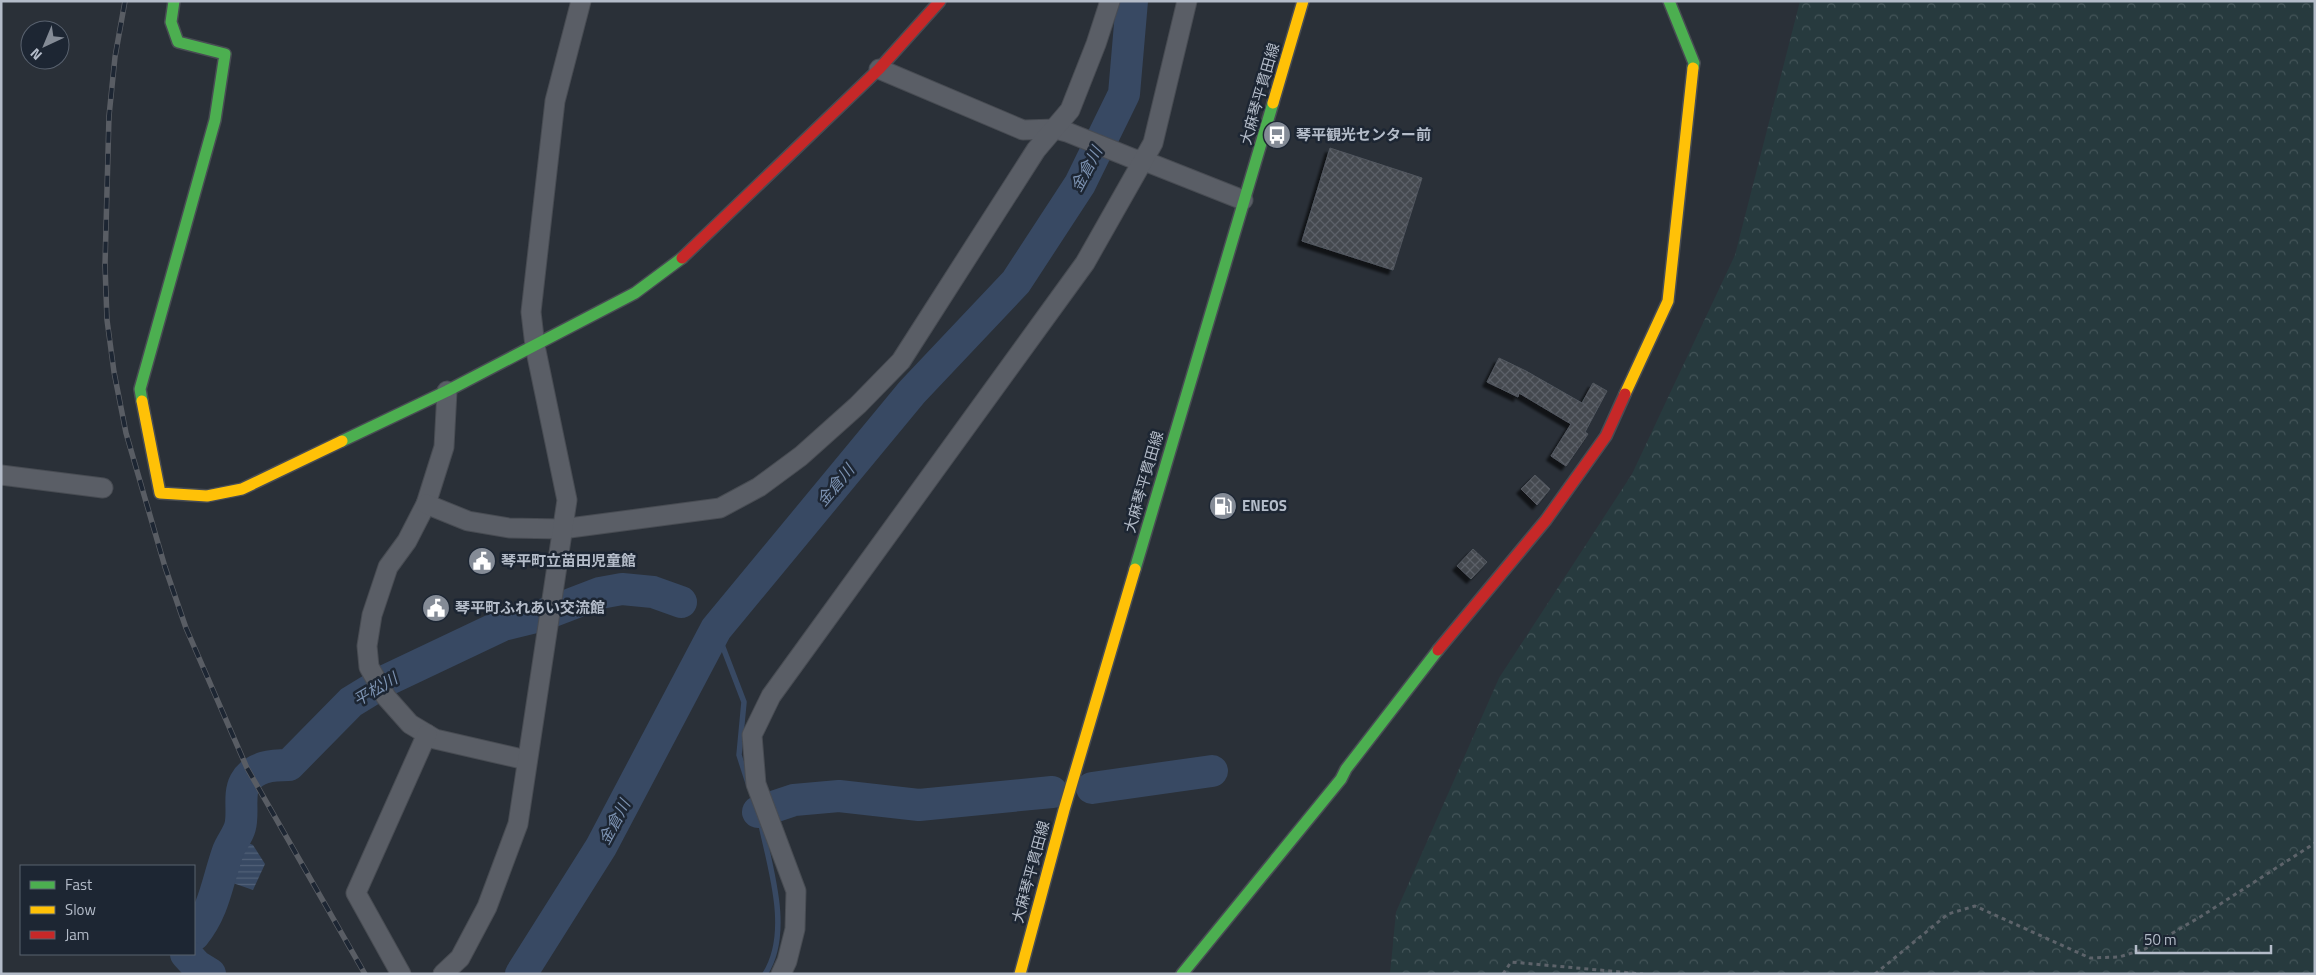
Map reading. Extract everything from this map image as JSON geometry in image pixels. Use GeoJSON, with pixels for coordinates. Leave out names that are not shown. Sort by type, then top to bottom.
{"type":"FeatureCollection","features":[{"type":"Feature","properties":{"kind":"street"},"geometry":{"type":"LineString","coordinates":[[174,1],[171,9],[170,26],[178,42],[225,54],[214,120],[140,389],[160,494],[207,496],[242,489],[448,392],[635,293],[678,262],[879,69],[940,1]]}},
{"type":"Feature","properties":{"kind":"street"},"geometry":{"type":"LineString","coordinates":[[443,974],[460,958],[487,906],[518,824],[526,760],[567,500],[535,346],[531,312],[554,101],[581,1]]}},
{"type":"Feature","properties":{"kind":"street"},"geometry":{"type":"LineString","coordinates":[[426,504],[468,521],[509,528],[562,529],[720,508],[759,487],[801,456],[901,362],[1036,150],[1062,131],[1096,44],[1110,1]]}},
{"type":"Feature","properties":{"kind":"street"},"geometry":{"type":"LineString","coordinates":[[780,974],[787,961],[795,929],[796,891],[756,784],[752,735],[777,688],[1085,263],[1138,160],[1153,142],[1187,1]]}},
{"type":"Feature","properties":{"kind":"street","name":"大麻琴平貫田線"},"geometry":{"type":"LineString","coordinates":[[1020,974],[1064,810],[1303,1]]}},
{"type":"Feature","properties":{"kind":"street"},"geometry":{"type":"LineString","coordinates":[[1182,974],[1341,779],[1346,769],[1412,681],[1546,520],[1606,436],[1668,301],[1672,275],[1694,63],[1669,1]]}},
{"type":"Feature","properties":{"kind":"street"},"geometry":{"type":"LineString","coordinates":[[879,69],[1023,130],[1062,131],[1243,200]]}},
{"type":"Feature","properties":{"kind":"street"},"geometry":{"type":"LineString","coordinates":[[448,392],[444,447],[426,504],[407,541],[388,567],[372,615],[367,646],[370,667],[386,697],[410,724],[435,739],[526,760]]}},
{"type":"Feature","properties":{"kind":"street"},"geometry":{"type":"LineString","coordinates":[[1,475],[103,488]]}},
{"type":"Feature","properties":{"kind":"street"},"geometry":{"type":"LineString","coordinates":[[401,974],[356,893],[427,734]]}},
{"type":"Feature","properties":{"kind":"path"},"geometry":{"type":"LineString","coordinates":[[1875,974],[1948,914],[1975,906],[2090,958],[2119,957],[2145,949],[2200,917],[2315,843]]}},
{"type":"Feature","properties":{"kind":"path"},"geometry":{"type":"LineString","coordinates":[[1502,974],[1511,962],[1643,974]]}},
{"type":"Feature","properties":{"kind":"green space"},"geometry":{"type":"Polygon","coordinates":[[[1800,1],[2315,1],[2315,974],[1390,974],[1396,912],[1499,678],[1632,474],[1735,255],[1800,1]]]}},
{"type":"Feature","properties":{"kind":"water"},"geometry":{"type":"Polygon","coordinates":[[[246,842],[253,845],[265,864],[253,890],[230,882],[246,842]]]}},
{"type":"Feature","properties":{"kind":"building"},"geometry":{"type":"Polygon","coordinates":[[[1330,148],[1422,178],[1393,270],[1302,241],[1330,148]]]}},
{"type":"Feature","properties":{"kind":"building"},"geometry":{"type":"Polygon","coordinates":[[[1499,358],[1582,403],[1593,383],[1607,391],[1585,432],[1588,434],[1566,466],[1551,456],[1571,424],[1519,393],[1518,397],[1487,382],[1499,358]]]}},
{"type":"Feature","properties":{"kind":"building"},"geometry":{"type":"Polygon","coordinates":[[[1535,475],[1550,489],[1537,505],[1521,489],[1535,475]]]}},
{"type":"Feature","properties":{"kind":"building"},"geometry":{"type":"Polygon","coordinates":[[[1473,549],[1487,562],[1471,579],[1457,566],[1473,549]]]}},
{"type":"Feature","properties":{"kind":"waterway","name":"金倉川"},"geometry":{"type":"LineString","coordinates":[[521,974],[601,847],[716,629],[912,392],[1016,282],[1080,184],[1124,94],[1132,1]]}},
{"type":"Feature","properties":{"kind":"waterway","name":"平松川"},"geometry":{"type":"LineString","coordinates":[[195,934],[207,915],[228,851],[239,830],[242,793],[245,782],[253,773],[264,768],[289,765],[351,702],[387,680],[503,625],[540,616],[600,593],[622,589],[653,592],[681,602]]}},
{"type":"Feature","properties":{"kind":"waterway"},"geometry":{"type":"LineString","coordinates":[[716,629],[744,702],[739,755],[748,783]]}},
{"type":"Feature","properties":{"kind":"waterway"},"geometry":{"type":"LineString","coordinates":[[1092,788],[1212,771]]}},
{"type":"Feature","properties":{"kind":"waterway"},"geometry":{"type":"LineString","coordinates":[[758,812],[794,800],[839,796],[919,805],[1052,792]]}},
{"type":"Feature","properties":{"kind":"waterway"},"geometry":{"type":"LineString","coordinates":[[759,815],[772,874],[778,917],[777,937],[773,956],[765,974]]}},
{"type":"Feature","properties":{"kind":"waterway","name":"平松川"},"geometry":{"type":"LineString","coordinates":[[187,955],[197,966],[210,974]]}},
{"type":"Feature","properties":{"kind":"railway"},"geometry":{"type":"LineString","coordinates":[[125,1],[115,57],[109,116],[105,265],[107,320],[114,372],[126,433],[165,567],[186,628],[247,768],[365,974]]}},
{"type":"Feature","properties":{"kind":"traffic: fast"},"geometry":{"type":"LineString","coordinates":[[142,401],[140,389],[215,120],[225,54],[178,42],[171,22],[174,1]]}},
{"type":"Feature","properties":{"kind":"traffic: fast"},"geometry":{"type":"LineString","coordinates":[[1669,1],[1694,63],[1693,68]]}},
{"type":"Feature","properties":{"kind":"traffic: fast"},"geometry":{"type":"LineString","coordinates":[[1135,569],[1273,103]]}},
{"type":"Feature","properties":{"kind":"traffic: fast"},"geometry":{"type":"LineString","coordinates":[[342,441],[447,391],[635,293],[682,258]]}},
{"type":"Feature","properties":{"kind":"traffic: fast"},"geometry":{"type":"LineString","coordinates":[[1182,974],[1341,779],[1346,769],[1438,650]]}},
{"type":"Feature","properties":{"kind":"traffic: slow"},"geometry":{"type":"LineString","coordinates":[[1273,103],[1303,1]]}},
{"type":"Feature","properties":{"kind":"traffic: slow"},"geometry":{"type":"LineString","coordinates":[[1625,394],[1668,301],[1693,68]]}},
{"type":"Feature","properties":{"kind":"traffic: slow"},"geometry":{"type":"LineString","coordinates":[[142,401],[160,493],[207,496],[242,489],[342,441]]}},
{"type":"Feature","properties":{"kind":"traffic: slow"},"geometry":{"type":"LineString","coordinates":[[1020,974],[1064,810],[1135,569]]}},
{"type":"Feature","properties":{"kind":"traffic: jam"},"geometry":{"type":"LineString","coordinates":[[682,258],[879,69],[940,1]]}},
{"type":"Feature","properties":{"kind":"traffic: jam"},"geometry":{"type":"LineString","coordinates":[[1438,650],[1546,520],[1606,436],[1625,394]]}},
{"type":"Feature","properties":{"kind":"place","name":"琴平観光センター前"},"geometry":{"type":"Point","coordinates":[1277,135]}},
{"type":"Feature","properties":{"kind":"place","name":"ENEOS"},"geometry":{"type":"Point","coordinates":[1223,506]}},
{"type":"Feature","properties":{"kind":"place","name":"琴平町立苗田児童館"},"geometry":{"type":"Point","coordinates":[482,561]}},
{"type":"Feature","properties":{"kind":"place","name":"琴平町ふれあい交流館"},"geometry":{"type":"Point","coordinates":[436,608]}}]}
